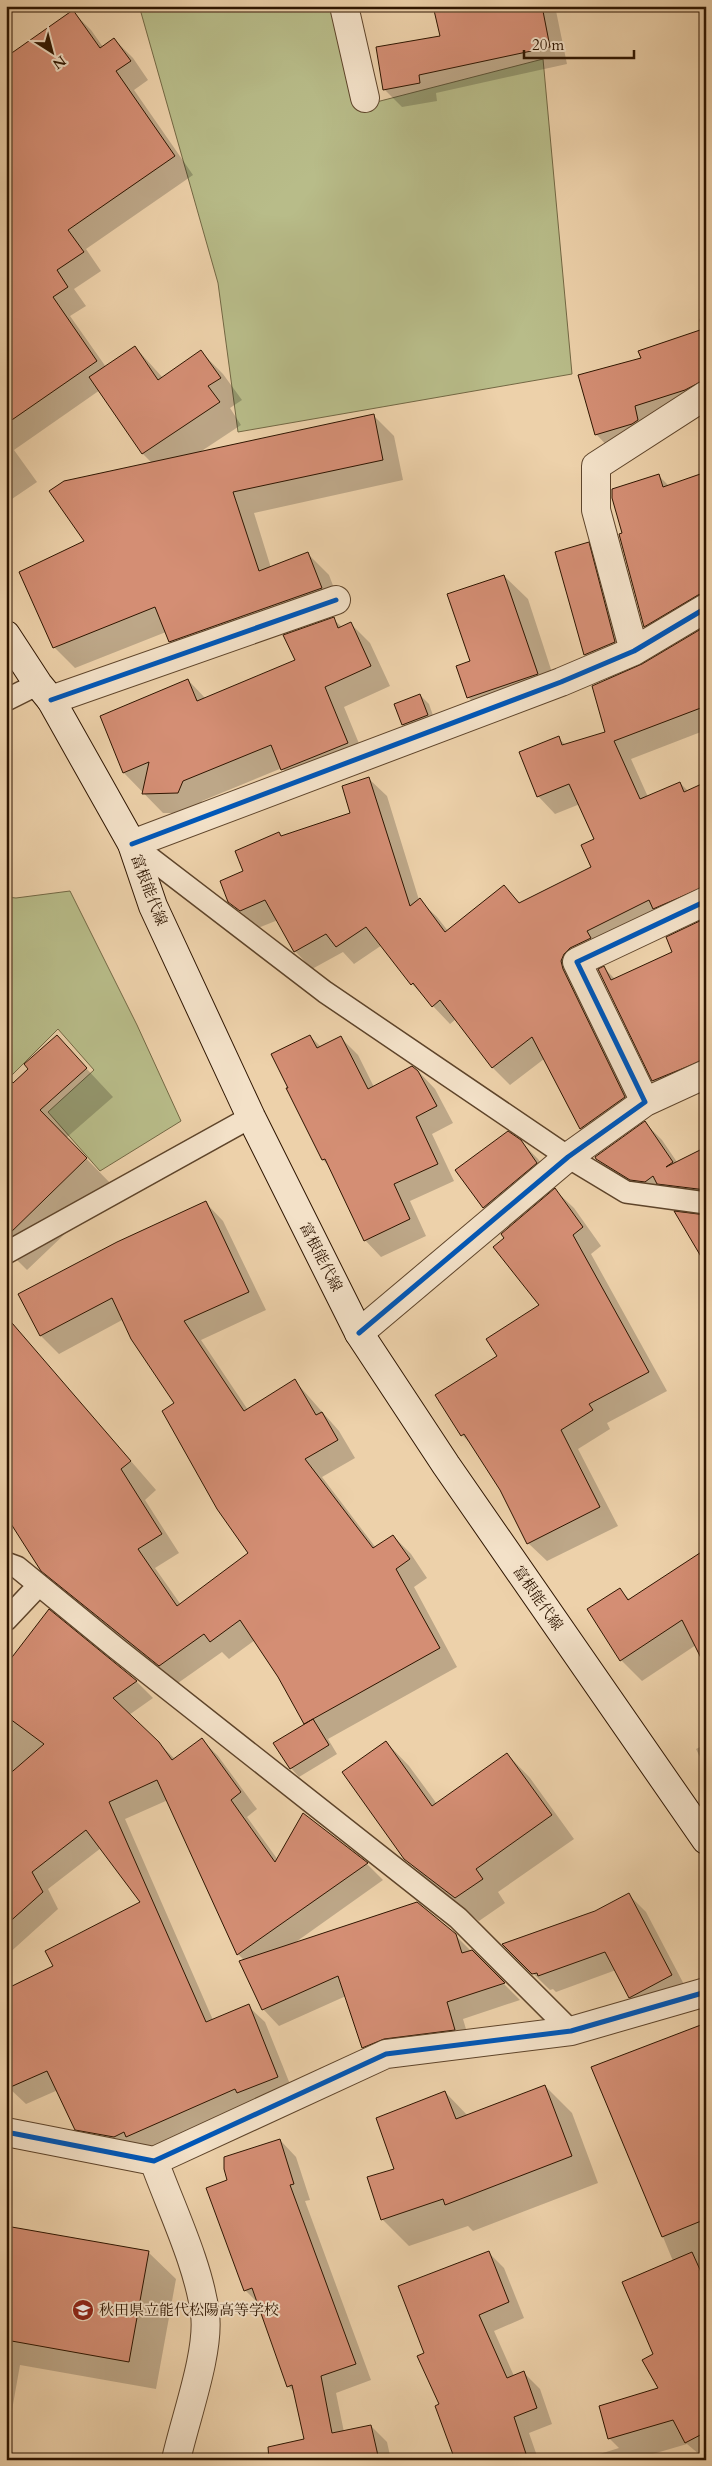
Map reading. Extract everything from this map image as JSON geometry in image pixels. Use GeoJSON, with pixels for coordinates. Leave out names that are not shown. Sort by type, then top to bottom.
{"type":"FeatureCollection","features":[{"type":"Feature","properties":{"kind":"street"},"geometry":{"type":"LineString","coordinates":[[344,6],[364,98]]}},
{"type":"Feature","properties":{"kind":"street"},"geometry":{"type":"LineString","coordinates":[[634,651],[596,510],[596,466],[706,395]]}},
{"type":"Feature","properties":{"kind":"street"},"geometry":{"type":"LineString","coordinates":[[45,692],[336,600]]}},
{"type":"Feature","properties":{"kind":"street"},"geometry":{"type":"LineString","coordinates":[[132,844],[561,682],[634,651],[706,608]]}},
{"type":"Feature","properties":{"kind":"street","name":"富根能代線"},"geometry":{"type":"LineString","coordinates":[[6,635],[45,692],[132,844],[153,906],[251,1117],[359,1333],[446,1465],[706,1840]]}},
{"type":"Feature","properties":{"kind":"street"},"geometry":{"type":"LineString","coordinates":[[645,1102],[577,962],[706,901]]}},
{"type":"Feature","properties":{"kind":"street"},"geometry":{"type":"LineString","coordinates":[[359,1333],[568,1157],[645,1102],[706,1074]]}},
{"type":"Feature","properties":{"kind":"street"},"geometry":{"type":"LineString","coordinates":[[6,2132],[154,2161],[386,2054],[571,2031],[706,1992]]}},
{"type":"Feature","properties":{"kind":"street"},"geometry":{"type":"LineString","coordinates":[[154,2161],[195,2267],[206,2315],[204,2352],[176,2460]]}},
{"type":"Feature","properties":{"kind":"lane"},"geometry":{"type":"LineString","coordinates":[[6,700],[45,692]]}},
{"type":"Feature","properties":{"kind":"lane"},"geometry":{"type":"LineString","coordinates":[[132,844],[325,992],[568,1157],[626,1192],[706,1204]]}},
{"type":"Feature","properties":{"kind":"lane"},"geometry":{"type":"LineString","coordinates":[[6,1253],[251,1117]]}},
{"type":"Feature","properties":{"kind":"lane"},"geometry":{"type":"LineString","coordinates":[[6,1563],[17,1567],[131,1661],[458,1918],[571,2031]]}},
{"type":"Feature","properties":{"kind":"lane"},"geometry":{"type":"LineString","coordinates":[[6,1620],[39,1585]]}},
{"type":"Feature","properties":{"kind":"green space"},"geometry":{"type":"Polygon","coordinates":[[[145,6],[334,6],[357,107],[543,59],[572,374],[238,432],[218,283],[140,9],[145,6]]]}},
{"type":"Feature","properties":{"kind":"green space"},"geometry":{"type":"Polygon","coordinates":[[[70,891],[137,1025],[181,1121],[100,1171],[48,1112],[94,1070],[58,1029],[6,1081],[6,897],[16,898],[70,891]]]}},
{"type":"Feature","properties":{"kind":"building"},"geometry":{"type":"Polygon","coordinates":[[[433,6],[542,6],[550,47],[419,75],[420,83],[383,90],[376,47],[440,36],[433,6]]]}},
{"type":"Feature","properties":{"kind":"building"},"geometry":{"type":"Polygon","coordinates":[[[73,10],[100,48],[114,38],[131,61],[116,71],[175,156],[68,230],[84,252],[57,270],[68,287],[53,297],[97,361],[6,424],[6,57],[73,10]]]}},
{"type":"Feature","properties":{"kind":"building"},"geometry":{"type":"Polygon","coordinates":[[[706,328],[706,379],[685,390],[635,406],[638,420],[632,424],[595,435],[578,375],[641,358],[638,351],[706,328]]]}},
{"type":"Feature","properties":{"kind":"building"},"geometry":{"type":"Polygon","coordinates":[[[135,346],[158,380],[201,350],[221,378],[208,386],[220,402],[142,454],[89,377],[135,346]]]}},
{"type":"Feature","properties":{"kind":"building"},"geometry":{"type":"Polygon","coordinates":[[[374,414],[383,460],[233,492],[259,571],[308,552],[322,588],[169,642],[155,607],[53,648],[19,572],[84,541],[49,491],[64,481],[374,414]]]}},
{"type":"Feature","properties":{"kind":"building"},"geometry":{"type":"Polygon","coordinates":[[[706,472],[706,592],[644,627],[619,534],[622,533],[612,498],[612,489],[659,474],[663,487],[706,472]]]}},
{"type":"Feature","properties":{"kind":"building"},"geometry":{"type":"Polygon","coordinates":[[[589,542],[615,642],[584,655],[555,552],[589,542]]]}},
{"type":"Feature","properties":{"kind":"building"},"geometry":{"type":"Polygon","coordinates":[[[504,575],[538,674],[467,698],[456,666],[470,661],[447,594],[504,575]]]}},
{"type":"Feature","properties":{"kind":"building"},"geometry":{"type":"Polygon","coordinates":[[[334,617],[338,628],[351,622],[371,666],[325,687],[348,743],[281,770],[271,745],[183,781],[178,793],[142,794],[149,762],[123,773],[100,716],[188,679],[197,701],[295,660],[283,635],[334,617]]]}},
{"type":"Feature","properties":{"kind":"building"},"geometry":{"type":"Polygon","coordinates":[[[706,626],[706,706],[614,741],[640,799],[680,782],[684,792],[706,782],[706,886],[653,909],[649,900],[587,931],[591,938],[570,948],[564,954],[561,961],[563,969],[625,1097],[580,1129],[532,1037],[492,1068],[440,1000],[432,1007],[413,983],[411,985],[366,927],[336,947],[326,934],[294,952],[265,900],[240,911],[228,902],[220,881],[243,871],[235,851],[279,832],[281,836],[350,813],[342,786],[369,777],[410,906],[420,898],[445,932],[504,885],[519,903],[591,867],[581,845],[594,839],[569,784],[537,797],[519,752],[559,736],[562,745],[605,732],[592,686],[642,664],[706,626]]]}},
{"type":"Feature","properties":{"kind":"building"},"geometry":{"type":"Polygon","coordinates":[[[420,694],[428,715],[402,725],[394,704],[420,694]]]}},
{"type":"Feature","properties":{"kind":"building"},"geometry":{"type":"Polygon","coordinates":[[[706,918],[706,1059],[652,1081],[598,969],[604,966],[611,980],[672,952],[666,937],[706,918]]]}},
{"type":"Feature","properties":{"kind":"building"},"geometry":{"type":"Polygon","coordinates":[[[57,1035],[87,1068],[40,1110],[87,1158],[6,1237],[6,1075],[13,1083],[28,1069],[24,1064],[57,1035]]]}},
{"type":"Feature","properties":{"kind":"building"},"geometry":{"type":"Polygon","coordinates":[[[310,1035],[317,1048],[341,1036],[368,1089],[412,1066],[418,1071],[437,1106],[416,1117],[438,1164],[394,1184],[410,1219],[364,1241],[325,1159],[322,1160],[286,1088],[288,1088],[271,1054],[310,1035]]]}},
{"type":"Feature","properties":{"kind":"building"},"geometry":{"type":"Polygon","coordinates":[[[645,1121],[673,1162],[666,1167],[706,1147],[706,1190],[657,1184],[653,1176],[645,1182],[630,1180],[596,1159],[595,1157],[645,1121]]]}},
{"type":"Feature","properties":{"kind":"building"},"geometry":{"type":"Polygon","coordinates":[[[508,1131],[521,1140],[537,1163],[483,1208],[455,1170],[508,1131]]]}},
{"type":"Feature","properties":{"kind":"building"},"geometry":{"type":"Polygon","coordinates":[[[555,1188],[583,1227],[573,1235],[649,1372],[589,1404],[593,1410],[561,1430],[600,1507],[527,1544],[500,1490],[464,1434],[461,1436],[435,1395],[497,1356],[486,1339],[539,1305],[493,1247],[504,1238],[501,1234],[555,1188]]]}},
{"type":"Feature","properties":{"kind":"building"},"geometry":{"type":"Polygon","coordinates":[[[206,1201],[249,1292],[184,1321],[244,1411],[295,1379],[316,1415],[322,1412],[338,1440],[305,1459],[373,1548],[393,1535],[410,1559],[396,1569],[440,1648],[304,1724],[278,1677],[240,1620],[210,1642],[204,1634],[159,1666],[41,1571],[6,1516],[6,1316],[131,1461],[121,1469],[162,1534],[138,1549],[177,1606],[248,1553],[217,1509],[162,1411],[174,1403],[131,1339],[112,1298],[40,1336],[18,1294],[117,1242],[206,1201]]]}},
{"type":"Feature","properties":{"kind":"building"},"geometry":{"type":"Polygon","coordinates":[[[674,1211],[706,1215],[706,1265],[674,1211]]]}},
{"type":"Feature","properties":{"kind":"building"},"geometry":{"type":"Polygon","coordinates":[[[706,1549],[706,1668],[682,1620],[620,1661],[587,1609],[620,1588],[628,1600],[706,1549]]]}},
{"type":"Feature","properties":{"kind":"building"},"geometry":{"type":"Polygon","coordinates":[[[49,1609],[137,1681],[113,1698],[159,1742],[172,1760],[202,1738],[241,1792],[231,1800],[275,1862],[303,1813],[368,1863],[237,1955],[157,1780],[109,1802],[206,2022],[249,2004],[278,2077],[237,2093],[235,2089],[126,2137],[124,2132],[114,2137],[75,2130],[47,2071],[6,2089],[6,1989],[53,1966],[45,1951],[140,1902],[86,1830],[32,1872],[43,1892],[6,1925],[6,1777],[44,1744],[6,1716],[6,1665],[49,1609]]]}},
{"type":"Feature","properties":{"kind":"building"},"geometry":{"type":"Polygon","coordinates":[[[313,1719],[329,1745],[290,1769],[273,1743],[313,1719]]]}},
{"type":"Feature","properties":{"kind":"building"},"geometry":{"type":"Polygon","coordinates":[[[386,1741],[432,1806],[507,1753],[552,1815],[476,1869],[483,1879],[455,1898],[404,1859],[342,1772],[386,1741]]]}},
{"type":"Feature","properties":{"kind":"building"},"geometry":{"type":"Polygon","coordinates":[[[629,1893],[672,1975],[629,1998],[605,1952],[538,1976],[537,1973],[532,1974],[502,1944],[595,1911],[629,1893]]]}},
{"type":"Feature","properties":{"kind":"building"},"geometry":{"type":"Polygon","coordinates":[[[417,1902],[456,1934],[462,1953],[472,1950],[505,1983],[447,2002],[455,2030],[384,2039],[362,2048],[338,1976],[262,2010],[239,1961],[417,1902]]]}},
{"type":"Feature","properties":{"kind":"building"},"geometry":{"type":"Polygon","coordinates":[[[706,2023],[706,2219],[662,2237],[591,2067],[706,2023]]]}},
{"type":"Feature","properties":{"kind":"building"},"geometry":{"type":"Polygon","coordinates":[[[545,2085],[572,2156],[445,2205],[443,2199],[381,2220],[367,2177],[394,2169],[376,2118],[445,2091],[456,2119],[545,2085]]]}},
{"type":"Feature","properties":{"kind":"building"},"geometry":{"type":"Polygon","coordinates":[[[280,2139],[294,2184],[290,2185],[356,2364],[321,2376],[332,2433],[371,2425],[379,2460],[269,2460],[268,2447],[304,2439],[292,2385],[287,2387],[252,2288],[244,2291],[206,2188],[227,2180],[224,2169],[224,2157],[280,2139]]]}},
{"type":"Feature","properties":{"kind":"building"},"geometry":{"type":"Polygon","coordinates":[[[6,2226],[149,2251],[129,2362],[6,2340],[6,2226]]]}},
{"type":"Feature","properties":{"kind":"building"},"geometry":{"type":"Polygon","coordinates":[[[489,2251],[509,2302],[479,2315],[507,2378],[524,2371],[537,2408],[514,2417],[528,2460],[455,2460],[435,2406],[439,2404],[417,2356],[424,2353],[398,2286],[489,2251]]]}},
{"type":"Feature","properties":{"kind":"building"},"geometry":{"type":"Polygon","coordinates":[[[692,2252],[706,2283],[706,2432],[685,2443],[673,2420],[608,2439],[599,2406],[658,2388],[642,2360],[653,2354],[622,2282],[692,2252]]]}},
{"type":"Feature","properties":{"kind":"cycle path"},"geometry":{"type":"LineString","coordinates":[[51,700],[336,600]]}},
{"type":"Feature","properties":{"kind":"cycle path"},"geometry":{"type":"LineString","coordinates":[[132,844],[561,682],[634,651],[706,608]]}},
{"type":"Feature","properties":{"kind":"cycle path"},"geometry":{"type":"LineString","coordinates":[[359,1333],[568,1157],[645,1102],[577,962],[706,901]]}},
{"type":"Feature","properties":{"kind":"cycle path"},"geometry":{"type":"LineString","coordinates":[[6,2132],[154,2161],[386,2054],[571,2031],[706,1992]]}},
{"type":"Feature","properties":{"kind":"place","name":"秋田県立能代松陽高等学校"},"geometry":{"type":"Point","coordinates":[83,2310]}}]}
